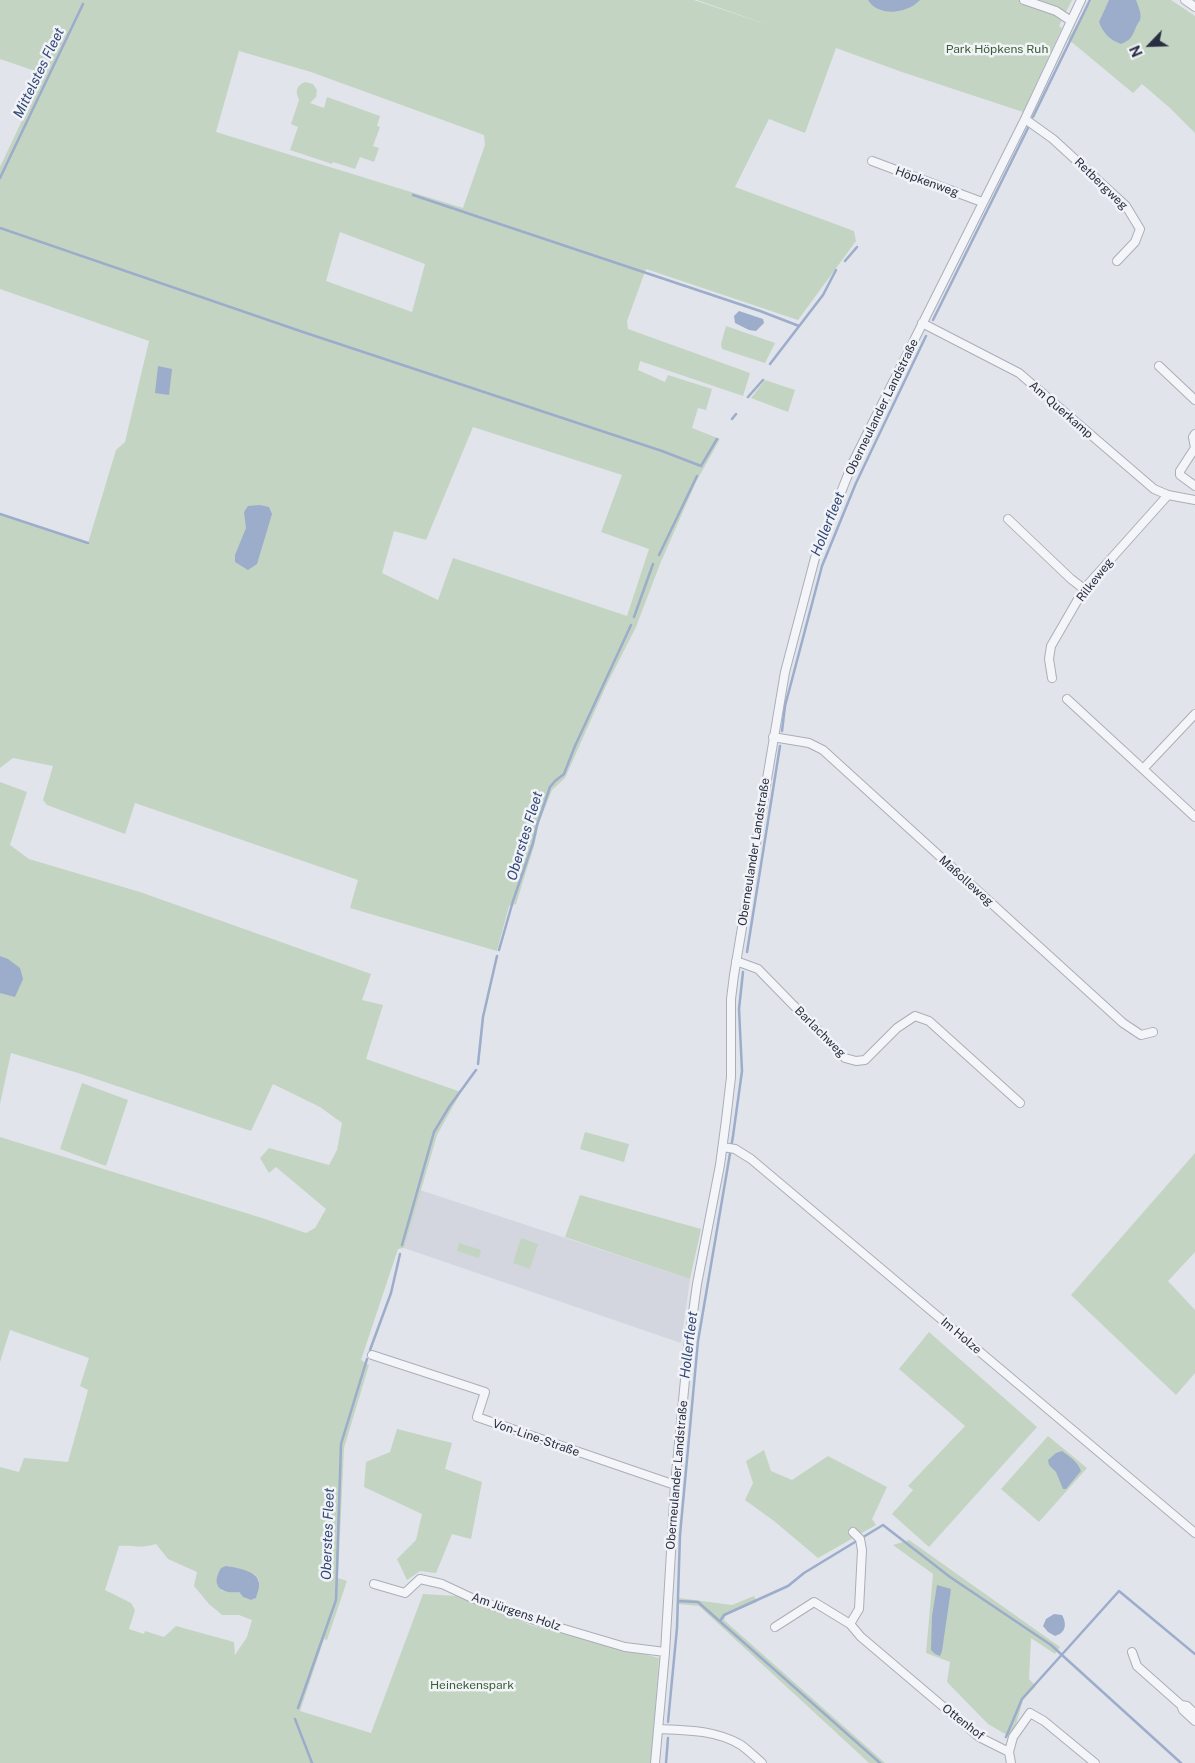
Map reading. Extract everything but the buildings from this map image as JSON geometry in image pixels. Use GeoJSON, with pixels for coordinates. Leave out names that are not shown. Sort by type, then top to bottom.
{"type":"FeatureCollection","features":[{"type":"Feature","properties":{"kind":"street"},"geometry":{"type":"LineString","coordinates":[[1024,0],[1056,12],[1071,21]]}},
{"type":"Feature","properties":{"kind":"street","name":"Oberneulander Landstraße"},"geometry":{"type":"LineString","coordinates":[[655,1763],[665,1652],[675,1485],[688,1348],[697,1284],[729,1148],[731,999],[773,737],[791,645],[815,558],[854,462],[1025,119],[1081,0]]}},
{"type":"Feature","properties":{"kind":"street"},"geometry":{"type":"LineString","coordinates":[[1185,0],[1195,7]]}},
{"type":"Feature","properties":{"kind":"street","name":"Retbergweg"},"geometry":{"type":"LineString","coordinates":[[1025,119],[1053,139],[1126,206],[1136,221],[1140,229],[1136,242],[1117,261]]}},
{"type":"Feature","properties":{"kind":"street","name":"Höpkenweg"},"geometry":{"type":"LineString","coordinates":[[872,161],[982,202]]}},
{"type":"Feature","properties":{"kind":"street","name":"Am Querkamp"},"geometry":{"type":"LineString","coordinates":[[922,323],[1019,373],[1154,489],[1168,495],[1195,500]]}},
{"type":"Feature","properties":{"kind":"street"},"geometry":{"type":"LineString","coordinates":[[1159,366],[1195,400]]}},
{"type":"Feature","properties":{"kind":"street"},"geometry":{"type":"LineString","coordinates":[[1195,434],[1193,438],[1195,448],[1180,471],[1180,475],[1195,486]]}},
{"type":"Feature","properties":{"kind":"street","name":"Rilkeweg"},"geometry":{"type":"LineString","coordinates":[[1052,678],[1049,658],[1051,646],[1084,589],[1168,495]]}},
{"type":"Feature","properties":{"kind":"street"},"geometry":{"type":"LineString","coordinates":[[1008,519],[1070,579],[1084,589]]}},
{"type":"Feature","properties":{"kind":"street"},"geometry":{"type":"LineString","coordinates":[[1068,699],[1195,817]]}},
{"type":"Feature","properties":{"kind":"street"},"geometry":{"type":"LineString","coordinates":[[1143,769],[1195,714]]}},
{"type":"Feature","properties":{"kind":"street","name":"Maßolleweg"},"geometry":{"type":"LineString","coordinates":[[773,737],[808,743],[823,750],[1123,1023],[1141,1035],[1153,1032]]}},
{"type":"Feature","properties":{"kind":"street","name":"Barlachweg"},"geometry":{"type":"LineString","coordinates":[[736,962],[758,969],[844,1058],[856,1061],[865,1060],[897,1028],[915,1016],[929,1021],[1020,1103]]}},
{"type":"Feature","properties":{"kind":"street","name":"Im Holze"},"geometry":{"type":"LineString","coordinates":[[729,1148],[751,1159],[1195,1533]]}},
{"type":"Feature","properties":{"kind":"street","name":"Von-Line-Straße"},"geometry":{"type":"LineString","coordinates":[[372,1355],[485,1392],[477,1417],[675,1485]]}},
{"type":"Feature","properties":{"kind":"street"},"geometry":{"type":"LineString","coordinates":[[850,1624],[859,1609],[861,1564],[860,1539],[853,1532]]}},
{"type":"Feature","properties":{"kind":"street","name":"Am Jürgens Holz"},"geometry":{"type":"LineString","coordinates":[[374,1584],[405,1593],[420,1579],[433,1582],[537,1621],[625,1646],[665,1652]]}},
{"type":"Feature","properties":{"kind":"street","name":"Ottenhof"},"geometry":{"type":"LineString","coordinates":[[775,1627],[814,1602],[850,1624],[861,1638],[979,1737],[1009,1752]]}},
{"type":"Feature","properties":{"kind":"street"},"geometry":{"type":"LineString","coordinates":[[1132,1652],[1137,1666],[1181,1705],[1183,1710],[1195,1721]]}},
{"type":"Feature","properties":{"kind":"street"},"geometry":{"type":"LineString","coordinates":[[1181,1705],[1187,1706],[1195,1714]]}},
{"type":"Feature","properties":{"kind":"street"},"geometry":{"type":"LineString","coordinates":[[1011,1763],[1009,1752],[1013,1736],[1030,1714],[1044,1721],[1095,1763]]}},
{"type":"Feature","properties":{"kind":"street"},"geometry":{"type":"LineString","coordinates":[[658,1728],[698,1731],[721,1736],[742,1746],[762,1763]]}},
{"type":"Feature","properties":{"kind":"shaded area"},"geometry":{"type":"Polygon","coordinates":[[[420,1190],[690,1279],[681,1343],[404,1248],[420,1190]]]}},
{"type":"Feature","properties":{"kind":"green space","name":"Park Höpkens Ruh"},"geometry":{"type":"Polygon","coordinates":[[[0,0],[694,0],[774,27],[697,0],[1072,0],[1059,26],[1062,28],[1023,112],[836,48],[805,133],[769,119],[735,187],[854,231],[856,241],[798,320],[646,269],[627,321],[628,329],[750,373],[743,396],[640,361],[638,370],[665,382],[668,375],[712,389],[706,410],[698,408],[692,428],[720,439],[696,482],[660,564],[636,627],[606,686],[565,778],[552,790],[539,823],[516,904],[509,906],[497,951],[350,908],[358,880],[135,803],[125,834],[47,805],[43,800],[53,766],[13,758],[0,768],[0,513],[88,543],[116,450],[125,442],[149,341],[0,289],[0,167],[44,74],[0,59],[0,0]],[[239,51],[216,132],[463,208],[485,145],[484,135],[311,72],[239,51]],[[340,232],[326,281],[412,312],[425,264],[340,232]],[[473,427],[426,540],[394,531],[382,573],[438,600],[453,558],[627,616],[649,549],[601,532],[622,475],[473,427]]]}},
{"type":"Feature","properties":{"kind":"green space"},"geometry":{"type":"Polygon","coordinates":[[[1092,0],[1171,0],[1195,16],[1195,133],[1142,84],[1133,93],[1068,39],[1092,0]]]}},
{"type":"Feature","properties":{"kind":"green space"},"geometry":{"type":"Polygon","coordinates":[[[305,82],[313,84],[317,90],[316,97],[310,103],[324,108],[327,97],[380,116],[377,126],[380,127],[373,146],[379,148],[374,162],[360,157],[355,169],[333,162],[332,164],[290,150],[298,127],[291,124],[299,100],[297,89],[305,82]]]}},
{"type":"Feature","properties":{"kind":"green space"},"geometry":{"type":"Polygon","coordinates":[[[726,326],[775,343],[765,363],[722,349],[721,344],[726,326]]]}},
{"type":"Feature","properties":{"kind":"green space"},"geometry":{"type":"Polygon","coordinates":[[[765,380],[795,390],[788,412],[751,398],[765,380]]]}},
{"type":"Feature","properties":{"kind":"green space","name":"Heinekenspark"},"geometry":{"type":"Polygon","coordinates":[[[0,782],[27,792],[10,845],[29,859],[140,892],[371,974],[362,1000],[383,1005],[366,1059],[461,1092],[437,1135],[404,1248],[398,1249],[361,1360],[369,1365],[344,1448],[338,1578],[347,1581],[327,1640],[324,1639],[300,1711],[371,1733],[423,1594],[456,1596],[494,1609],[530,1625],[659,1658],[651,1763],[0,1763],[0,1467],[19,1472],[24,1458],[68,1462],[88,1390],[80,1386],[89,1358],[10,1330],[0,1362],[0,1137],[306,1233],[315,1228],[326,1209],[276,1167],[269,1173],[260,1158],[269,1148],[329,1165],[337,1150],[342,1123],[320,1107],[273,1084],[251,1131],[78,1073],[11,1053],[0,1104],[0,782]],[[156,1544],[141,1547],[119,1546],[105,1590],[131,1603],[135,1610],[129,1629],[144,1634],[145,1631],[164,1637],[176,1626],[234,1642],[235,1655],[247,1637],[252,1620],[239,1615],[222,1615],[209,1604],[194,1586],[197,1572],[168,1559],[156,1544]],[[254,1574],[217,1577],[217,1584],[222,1591],[239,1592],[243,1597],[251,1600],[256,1598],[259,1580],[254,1574]]]}},
{"type":"Feature","properties":{"kind":"green space"},"geometry":{"type":"Polygon","coordinates":[[[82,1083],[128,1100],[106,1166],[60,1149],[82,1083]]]}},
{"type":"Feature","properties":{"kind":"green space"},"geometry":{"type":"Polygon","coordinates":[[[585,1132],[629,1144],[624,1162],[580,1149],[585,1132]]]}},
{"type":"Feature","properties":{"kind":"green space"},"geometry":{"type":"Polygon","coordinates":[[[1195,1153],[1195,1252],[1168,1281],[1195,1310],[1195,1373],[1176,1395],[1071,1295],[1195,1153]]]}},
{"type":"Feature","properties":{"kind":"green space"},"geometry":{"type":"Polygon","coordinates":[[[580,1195],[701,1229],[690,1279],[565,1237],[580,1195]]]}},
{"type":"Feature","properties":{"kind":"green space"},"geometry":{"type":"Polygon","coordinates":[[[521,1238],[538,1244],[530,1269],[513,1263],[521,1238]]]}},
{"type":"Feature","properties":{"kind":"green space"},"geometry":{"type":"Polygon","coordinates":[[[459,1243],[481,1250],[479,1258],[457,1251],[459,1243]]]}},
{"type":"Feature","properties":{"kind":"green space"},"geometry":{"type":"Polygon","coordinates":[[[929,1332],[1037,1427],[929,1547],[892,1514],[913,1490],[908,1486],[965,1426],[899,1369],[929,1332]]]}},
{"type":"Feature","properties":{"kind":"green space"},"geometry":{"type":"Polygon","coordinates":[[[397,1429],[452,1443],[445,1469],[482,1482],[471,1539],[452,1534],[436,1573],[420,1571],[407,1580],[397,1559],[416,1540],[422,1514],[364,1487],[366,1462],[390,1452],[397,1429]]]}},
{"type":"Feature","properties":{"kind":"green space"},"geometry":{"type":"Polygon","coordinates":[[[1048,1436],[1087,1468],[1039,1522],[1001,1489],[1048,1436]]]}},
{"type":"Feature","properties":{"kind":"green space"},"geometry":{"type":"Polygon","coordinates":[[[764,1450],[771,1471],[792,1480],[828,1456],[887,1487],[872,1519],[876,1525],[818,1558],[774,1521],[745,1500],[753,1483],[746,1461],[764,1450]]]}},
{"type":"Feature","properties":{"kind":"green space"},"geometry":{"type":"Polygon","coordinates":[[[909,1540],[1060,1647],[1055,1654],[1031,1638],[1029,1679],[1036,1686],[1023,1700],[1012,1738],[988,1724],[947,1682],[950,1662],[926,1653],[933,1574],[893,1545],[909,1540]]]}},
{"type":"Feature","properties":{"kind":"green space"},"geometry":{"type":"Polygon","coordinates":[[[754,1596],[757,1602],[726,1615],[724,1620],[885,1763],[869,1763],[699,1606],[678,1604],[679,1598],[732,1605],[754,1596]]]}},
{"type":"Feature","properties":{"kind":"water"},"geometry":{"type":"Polygon","coordinates":[[[868,0],[920,0],[908,8],[893,12],[879,9],[868,0]]]}},
{"type":"Feature","properties":{"kind":"water"},"geometry":{"type":"Polygon","coordinates":[[[1109,0],[1136,0],[1140,10],[1140,20],[1132,36],[1121,44],[1107,36],[1099,22],[1109,0]]]}},
{"type":"Feature","properties":{"kind":"water"},"geometry":{"type":"Polygon","coordinates":[[[739,311],[763,319],[764,323],[756,331],[749,330],[735,323],[734,316],[739,311]]]}},
{"type":"Feature","properties":{"kind":"water"},"geometry":{"type":"Polygon","coordinates":[[[158,366],[172,369],[169,395],[155,393],[158,366]]]}},
{"type":"Feature","properties":{"kind":"water"},"geometry":{"type":"Polygon","coordinates":[[[260,505],[269,507],[272,514],[257,564],[248,570],[235,562],[235,555],[246,528],[244,512],[248,506],[260,505]]]}},
{"type":"Feature","properties":{"kind":"water"},"geometry":{"type":"Polygon","coordinates":[[[0,956],[8,959],[20,968],[23,979],[15,997],[0,993],[0,956]]]}},
{"type":"Feature","properties":{"kind":"water"},"geometry":{"type":"Polygon","coordinates":[[[1062,1451],[1076,1462],[1081,1471],[1066,1489],[1063,1489],[1056,1472],[1049,1465],[1048,1460],[1056,1453],[1062,1451]]]}},
{"type":"Feature","properties":{"kind":"water"},"geometry":{"type":"Polygon","coordinates":[[[226,1566],[247,1571],[256,1577],[259,1581],[259,1586],[256,1598],[251,1600],[243,1597],[239,1592],[227,1592],[219,1588],[217,1584],[218,1574],[221,1568],[226,1566]]]}},
{"type":"Feature","properties":{"kind":"water"},"geometry":{"type":"Polygon","coordinates":[[[937,1585],[951,1589],[940,1656],[931,1650],[932,1616],[937,1585]]]}},
{"type":"Feature","properties":{"kind":"water"},"geometry":{"type":"Polygon","coordinates":[[[1054,1614],[1062,1615],[1065,1622],[1061,1633],[1055,1636],[1043,1626],[1046,1619],[1054,1614]]]}},
{"type":"Feature","properties":{"kind":"waterway","name":"Hollerfleet"},"geometry":{"type":"LineString","coordinates":[[1033,117],[1090,0]]}},
{"type":"Feature","properties":{"kind":"waterway","name":"Mittelstes Fleet"},"geometry":{"type":"LineString","coordinates":[[0,178],[83,4]]}},
{"type":"Feature","properties":{"kind":"waterway","name":"Hollerfleet"},"geometry":{"type":"LineString","coordinates":[[933,320],[1028,128]]}},
{"type":"Feature","properties":{"kind":"waterway"},"geometry":{"type":"LineString","coordinates":[[413,195],[760,311],[799,326]]}},
{"type":"Feature","properties":{"kind":"waterway"},"geometry":{"type":"LineString","coordinates":[[0,228],[303,332],[662,451],[701,466]]}},
{"type":"Feature","properties":{"kind":"waterway","name":"Oberstes Fleet"},"geometry":{"type":"LineString","coordinates":[[845,261],[857,247]]}},
{"type":"Feature","properties":{"kind":"waterway","name":"Oberstes Fleet"},"geometry":{"type":"LineString","coordinates":[[770,364],[823,295],[836,270]]}},
{"type":"Feature","properties":{"kind":"waterway","name":"Hollerfleet"},"geometry":{"type":"LineString","coordinates":[[782,731],[785,706],[822,566],[856,483],[926,336]]}},
{"type":"Feature","properties":{"kind":"waterway","name":"Oberstes Fleet"},"geometry":{"type":"LineString","coordinates":[[748,397],[763,380]]}},
{"type":"Feature","properties":{"kind":"waterway","name":"Oberstes Fleet"},"geometry":{"type":"LineString","coordinates":[[732,419],[736,414]]}},
{"type":"Feature","properties":{"kind":"waterway","name":"Oberstes Fleet"},"geometry":{"type":"LineString","coordinates":[[701,466],[717,439]]}},
{"type":"Feature","properties":{"kind":"waterway","name":"Oberstes Fleet"},"geometry":{"type":"LineString","coordinates":[[659,555],[697,476]]}},
{"type":"Feature","properties":{"kind":"waterway"},"geometry":{"type":"LineString","coordinates":[[0,514],[88,543]]}},
{"type":"Feature","properties":{"kind":"waterway","name":"Oberstes Fleet"},"geometry":{"type":"LineString","coordinates":[[634,617],[653,564]]}},
{"type":"Feature","properties":{"kind":"waterway","name":"Oberstes Fleet"},"geometry":{"type":"LineString","coordinates":[[499,950],[550,787],[564,774],[631,625]]}},
{"type":"Feature","properties":{"kind":"waterway","name":"Hollerfleet"},"geometry":{"type":"LineString","coordinates":[[747,952],[780,746]]}},
{"type":"Feature","properties":{"kind":"waterway","name":"Oberstes Fleet"},"geometry":{"type":"LineString","coordinates":[[478,1064],[483,1017],[497,956]]}},
{"type":"Feature","properties":{"kind":"waterway","name":"Hollerfleet"},"geometry":{"type":"LineString","coordinates":[[668,1722],[677,1628],[680,1535],[698,1341],[733,1136],[742,1071],[739,1009],[743,972]]}},
{"type":"Feature","properties":{"kind":"waterway","name":"Oberstes Fleet"},"geometry":{"type":"LineString","coordinates":[[402,1245],[434,1132],[449,1107],[476,1070]]}},
{"type":"Feature","properties":{"kind":"waterway","name":"Oberstes Fleet"},"geometry":{"type":"LineString","coordinates":[[370,1350],[391,1293],[400,1254]]}},
{"type":"Feature","properties":{"kind":"waterway","name":"Oberstes Fleet"},"geometry":{"type":"LineString","coordinates":[[298,1708],[336,1600],[341,1444],[367,1359]]}},
{"type":"Feature","properties":{"kind":"waterway"},"geometry":{"type":"LineString","coordinates":[[720,1621],[724,1615],[788,1586],[804,1573],[883,1525],[950,1577],[1051,1645],[1181,1763]]}},
{"type":"Feature","properties":{"kind":"waterway"},"geometry":{"type":"LineString","coordinates":[[1006,1737],[1022,1699],[1119,1591],[1195,1654]]}},
{"type":"Feature","properties":{"kind":"waterway"},"geometry":{"type":"LineString","coordinates":[[678,1601],[698,1602],[880,1763]]}},
{"type":"Feature","properties":{"kind":"waterway","name":"Oberstes Fleet"},"geometry":{"type":"LineString","coordinates":[[295,1719],[312,1763]]}},
{"type":"Feature","properties":{"kind":"waterway","name":"Hollerfleet"},"geometry":{"type":"LineString","coordinates":[[666,1763],[668,1738]]}}]}
